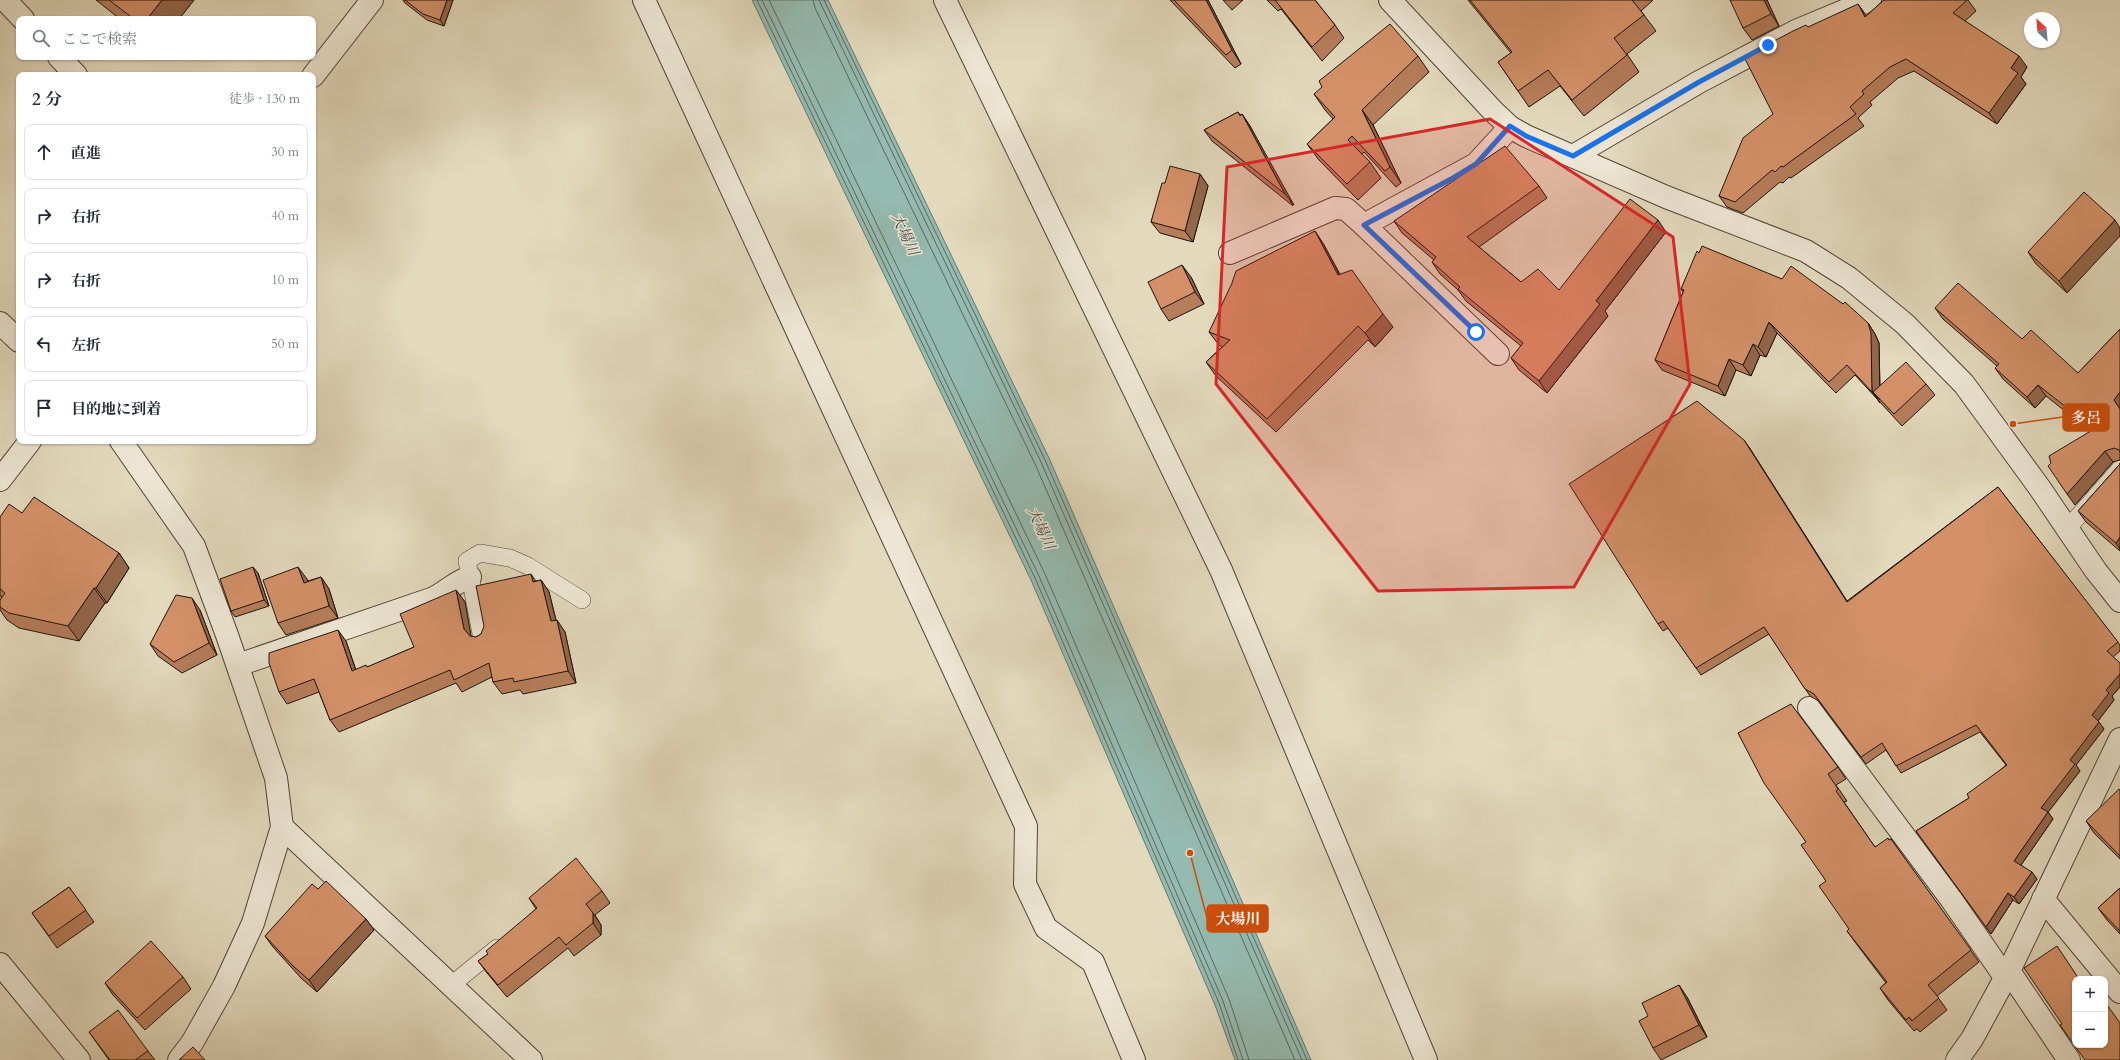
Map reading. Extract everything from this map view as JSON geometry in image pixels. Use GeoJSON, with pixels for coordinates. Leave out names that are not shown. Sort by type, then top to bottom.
{"type":"FeatureCollection","features":[{"type":"Feature","properties":{"kind":"street"},"geometry":{"type":"LineString","coordinates":[[5,0],[20,16]]}},
{"type":"Feature","properties":{"kind":"street"},"geometry":{"type":"LineString","coordinates":[[316,72],[372,0]]}},
{"type":"Feature","properties":{"kind":"street"},"geometry":{"type":"LineString","coordinates":[[644,0],[1026,826],[1025,884],[1046,928],[1093,962],[1134,1060]]}},
{"type":"Feature","properties":{"kind":"street"},"geometry":{"type":"LineString","coordinates":[[945,0],[1222,570],[1426,1060]]}},
{"type":"Feature","properties":{"kind":"street"},"geometry":{"type":"LineString","coordinates":[[1390,0],[1510,126],[1526,136],[1666,197],[1806,251],[1849,278],[1904,324],[1964,384],[2120,601]]}},
{"type":"Feature","properties":{"kind":"street"},"geometry":{"type":"LineString","coordinates":[[1573,156],[1699,82],[1782,38],[1870,0]]}},
{"type":"Feature","properties":{"kind":"street"},"geometry":{"type":"LineString","coordinates":[[62,60],[73,72]]}},
{"type":"Feature","properties":{"kind":"street"},"geometry":{"type":"LineString","coordinates":[[1364,225],[1453,178],[1476,164],[1510,126]]}},
{"type":"Feature","properties":{"kind":"street"},"geometry":{"type":"LineString","coordinates":[[1230,253],[1335,208],[1346,209],[1498,354]]}},
{"type":"Feature","properties":{"kind":"street"},"geometry":{"type":"LineString","coordinates":[[0,322],[16,338]]}},
{"type":"Feature","properties":{"kind":"street"},"geometry":{"type":"LineString","coordinates":[[0,480],[28,444]]}},
{"type":"Feature","properties":{"kind":"street"},"geometry":{"type":"LineString","coordinates":[[123,444],[194,546],[238,665],[276,778],[282,827],[253,923],[224,986],[192,1043],[179,1060]]}},
{"type":"Feature","properties":{"kind":"street"},"geometry":{"type":"LineString","coordinates":[[238,665],[434,598],[446,592],[457,582],[470,577]]}},
{"type":"Feature","properties":{"kind":"street"},"geometry":{"type":"LineString","coordinates":[[1809,708],[2007,974],[2069,1060]]}},
{"type":"Feature","properties":{"kind":"street"},"geometry":{"type":"LineString","coordinates":[[1957,1060],[1972,1039],[2007,974],[2120,739]]}},
{"type":"Feature","properties":{"kind":"street"},"geometry":{"type":"LineString","coordinates":[[282,827],[450,986],[531,1060]]}},
{"type":"Feature","properties":{"kind":"street"},"geometry":{"type":"LineString","coordinates":[[2043,899],[2120,992]]}},
{"type":"Feature","properties":{"kind":"street"},"geometry":{"type":"LineString","coordinates":[[0,964],[79,1060]]}},
{"type":"Feature","properties":{"kind":"lane"},"geometry":{"type":"LineString","coordinates":[[2067,529],[2120,469]]}},
{"type":"Feature","properties":{"kind":"lane"},"geometry":{"type":"LineString","coordinates":[[482,639],[467,561],[480,553],[510,558],[528,566],[582,600]]}},
{"type":"Feature","properties":{"kind":"lane"},"geometry":{"type":"LineString","coordinates":[[450,986],[510,938]]}},
{"type":"Feature","properties":{"kind":"highlighted area"},"geometry":{"type":"Polygon","coordinates":[[[1490,119],[1673,237],[1690,384],[1574,587],[1378,591],[1216,384],[1227,167],[1490,119]]]}},
{"type":"Feature","properties":{"kind":"water"},"geometry":{"type":"Polygon","coordinates":[[[752,0],[828,0],[1049,458],[1311,1060],[1235,1060],[1215,1005],[1031,580],[752,0]]]}},
{"type":"Feature","properties":{"kind":"building"},"geometry":{"type":"Polygon","coordinates":[[[109,0],[162,0],[149,16],[130,16],[109,0]]]}},
{"type":"Feature","properties":{"kind":"building"},"geometry":{"type":"Polygon","coordinates":[[[405,0],[447,0],[440,20],[423,14],[405,0]]]}},
{"type":"Feature","properties":{"kind":"building"},"geometry":{"type":"Polygon","coordinates":[[[1174,0],[1206,0],[1232,50],[1226,55],[1174,0]]]}},
{"type":"Feature","properties":{"kind":"building"},"geometry":{"type":"Polygon","coordinates":[[[1275,0],[1315,0],[1335,25],[1312,47],[1275,0]]]}},
{"type":"Feature","properties":{"kind":"building"},"geometry":{"type":"Polygon","coordinates":[[[1470,0],[1632,0],[1644,15],[1614,38],[1627,55],[1572,100],[1548,70],[1518,91],[1498,62],[1512,52],[1470,0]]]}},
{"type":"Feature","properties":{"kind":"building"},"geometry":{"type":"Polygon","coordinates":[[[1730,0],[1764,0],[1771,14],[1743,28],[1730,0]]]}},
{"type":"Feature","properties":{"kind":"building"},"geometry":{"type":"Polygon","coordinates":[[[1884,0],[1967,0],[1953,13],[2019,56],[2011,68],[2018,73],[1989,113],[1906,59],[1890,67],[1862,91],[1864,94],[1850,107],[1856,114],[1783,167],[1781,166],[1775,172],[1772,170],[1735,202],[1719,196],[1743,138],[1773,114],[1744,57],[1793,31],[1806,25],[1808,27],[1858,4],[1865,17],[1884,0]]]}},
{"type":"Feature","properties":{"kind":"building"},"geometry":{"type":"Polygon","coordinates":[[[1390,24],[1418,56],[1362,110],[1390,167],[1385,171],[1352,136],[1348,140],[1370,162],[1347,184],[1307,144],[1335,117],[1314,94],[1322,87],[1319,81],[1390,24]]]}},
{"type":"Feature","properties":{"kind":"building"},"geometry":{"type":"Polygon","coordinates":[[[1238,112],[1240,116],[1242,114],[1285,194],[1204,130],[1238,112]]]}},
{"type":"Feature","properties":{"kind":"building"},"geometry":{"type":"Polygon","coordinates":[[[1505,146],[1539,186],[1467,237],[1521,282],[1538,269],[1559,290],[1630,199],[1658,220],[1596,301],[1600,304],[1539,381],[1511,358],[1523,343],[1458,289],[1460,287],[1432,262],[1436,257],[1394,221],[1505,146]]]}},
{"type":"Feature","properties":{"kind":"building"},"geometry":{"type":"Polygon","coordinates":[[[1170,166],[1200,174],[1185,231],[1151,222],[1162,183],[1165,183],[1170,166]]]}},
{"type":"Feature","properties":{"kind":"building"},"geometry":{"type":"Polygon","coordinates":[[[2084,192],[2115,220],[2059,281],[2028,252],[2084,192]]]}},
{"type":"Feature","properties":{"kind":"building"},"geometry":{"type":"Polygon","coordinates":[[[1315,231],[1338,275],[1352,270],[1383,314],[1365,333],[1358,326],[1267,419],[1206,362],[1230,340],[1209,332],[1236,271],[1315,231]]]}},
{"type":"Feature","properties":{"kind":"building"},"geometry":{"type":"Polygon","coordinates":[[[1702,246],[1782,279],[1791,266],[1843,304],[1845,302],[1868,323],[1871,333],[1872,392],[1847,365],[1829,382],[1769,322],[1758,347],[1753,344],[1743,365],[1729,359],[1718,386],[1655,360],[1684,290],[1681,289],[1697,251],[1699,253],[1702,246]]]}},
{"type":"Feature","properties":{"kind":"building"},"geometry":{"type":"Polygon","coordinates":[[[1182,265],[1195,292],[1161,309],[1148,282],[1182,265]]]}},
{"type":"Feature","properties":{"kind":"building"},"geometry":{"type":"Polygon","coordinates":[[[1958,283],[2022,339],[2031,330],[2078,373],[2120,329],[2120,392],[2114,400],[2120,409],[2120,452],[2114,448],[2105,451],[2067,494],[2048,466],[2051,463],[2049,456],[2094,429],[2038,385],[2027,397],[1995,368],[1999,364],[1935,308],[1958,283]]]}},
{"type":"Feature","properties":{"kind":"building"},"geometry":{"type":"Polygon","coordinates":[[[1906,362],[1926,384],[1894,414],[1873,392],[1906,362]]]}},
{"type":"Feature","properties":{"kind":"building"},"geometry":{"type":"Polygon","coordinates":[[[1697,401],[1744,440],[1847,602],[1998,487],[2118,642],[2107,651],[2120,663],[2120,674],[2106,690],[2109,693],[2092,715],[2099,722],[2070,760],[2075,764],[2041,808],[2048,812],[2014,861],[2032,872],[2014,897],[2008,893],[1986,927],[1916,831],[1969,798],[1967,794],[2007,765],[1976,725],[1896,766],[1882,743],[1861,757],[1814,694],[1805,689],[1764,627],[1696,668],[1663,621],[1658,624],[1569,484],[1697,401]]]}},
{"type":"Feature","properties":{"kind":"building"},"geometry":{"type":"Polygon","coordinates":[[[2120,464],[2120,537],[2116,543],[2078,511],[2120,464]]]}},
{"type":"Feature","properties":{"kind":"building"},"geometry":{"type":"Polygon","coordinates":[[[34,497],[119,553],[68,626],[9,613],[0,607],[0,600],[5,593],[0,589],[0,517],[9,504],[22,513],[34,497]]]}},
{"type":"Feature","properties":{"kind":"building"},"geometry":{"type":"Polygon","coordinates":[[[253,567],[264,600],[231,611],[220,579],[253,567]]]}},
{"type":"Feature","properties":{"kind":"building"},"geometry":{"type":"Polygon","coordinates":[[[298,567],[304,583],[321,577],[329,606],[278,623],[263,580],[298,567]]]}},
{"type":"Feature","properties":{"kind":"building"},"geometry":{"type":"Polygon","coordinates":[[[531,574],[533,582],[541,580],[551,621],[557,620],[568,671],[514,682],[513,678],[493,682],[489,663],[454,680],[450,670],[330,720],[314,679],[279,692],[269,663],[269,653],[338,630],[352,671],[366,665],[367,667],[414,647],[400,614],[456,590],[464,629],[470,636],[476,637],[481,634],[484,626],[476,586],[531,574]]]}},
{"type":"Feature","properties":{"kind":"building"},"geometry":{"type":"Polygon","coordinates":[[[176,595],[192,598],[209,643],[174,662],[150,644],[176,595]]]}},
{"type":"Feature","properties":{"kind":"building"},"geometry":{"type":"Polygon","coordinates":[[[1791,704],[1838,767],[1828,774],[1838,789],[1836,791],[1875,847],[1888,838],[1889,840],[1891,839],[1971,950],[1928,985],[1939,998],[1912,1021],[1909,1017],[1906,1020],[1880,988],[1887,982],[1847,931],[1849,929],[1819,886],[1826,881],[1801,845],[1806,842],[1764,783],[1738,733],[1791,704]]]}},
{"type":"Feature","properties":{"kind":"building"},"geometry":{"type":"Polygon","coordinates":[[[2119,789],[2120,790],[2120,856],[2086,821],[2119,789]]]}},
{"type":"Feature","properties":{"kind":"building"},"geometry":{"type":"Polygon","coordinates":[[[576,858],[602,891],[586,904],[593,913],[593,923],[566,945],[559,937],[498,985],[478,961],[488,954],[486,951],[537,908],[529,898],[576,858]]]}},
{"type":"Feature","properties":{"kind":"building"},"geometry":{"type":"Polygon","coordinates":[[[326,881],[366,919],[309,980],[293,966],[265,936],[312,884],[318,889],[326,881]]]}},
{"type":"Feature","properties":{"kind":"building"},"geometry":{"type":"Polygon","coordinates":[[[69,887],[86,910],[49,936],[32,913],[69,887]]]}},
{"type":"Feature","properties":{"kind":"building"},"geometry":{"type":"Polygon","coordinates":[[[2120,888],[2120,931],[2098,908],[2120,888]]]}},
{"type":"Feature","properties":{"kind":"building"},"geometry":{"type":"Polygon","coordinates":[[[151,941],[183,977],[137,1018],[105,983],[151,941]]]}},
{"type":"Feature","properties":{"kind":"building"},"geometry":{"type":"Polygon","coordinates":[[[2057,946],[2077,976],[2072,976],[2072,1042],[2060,1025],[2062,1024],[2024,968],[2057,946]]]}},
{"type":"Feature","properties":{"kind":"building"},"geometry":{"type":"Polygon","coordinates":[[[1679,985],[1699,1025],[1653,1048],[1639,1021],[1648,1016],[1642,1003],[1679,985]]]}},
{"type":"Feature","properties":{"kind":"building"},"geometry":{"type":"Polygon","coordinates":[[[2108,1006],[2120,1023],[2120,1060],[2085,1060],[2076,1048],[2108,1048],[2108,1006]]]}},
{"type":"Feature","properties":{"kind":"building"},"geometry":{"type":"Polygon","coordinates":[[[118,1010],[148,1051],[135,1060],[110,1060],[89,1032],[118,1010]]]}},
{"type":"Feature","properties":{"kind":"building"},"geometry":{"type":"Polygon","coordinates":[[[193,1047],[205,1060],[179,1060],[193,1047]]]}},
{"type":"Feature","properties":{"kind":"place","name":"多呂"},"geometry":{"type":"Point","coordinates":[2013,424]}},
{"type":"Feature","properties":{"kind":"place","name":"大場川"},"geometry":{"type":"Point","coordinates":[1190,853]}},
{"type":"Feature","properties":{"kind":"route"},"geometry":{"type":"LineString","coordinates":[[1476,332],[1364,225],[1453,178],[1476,164],[1486,155],[1510,126],[1526,136],[1573,156],[1699,82],[1768,45]]}}]}
